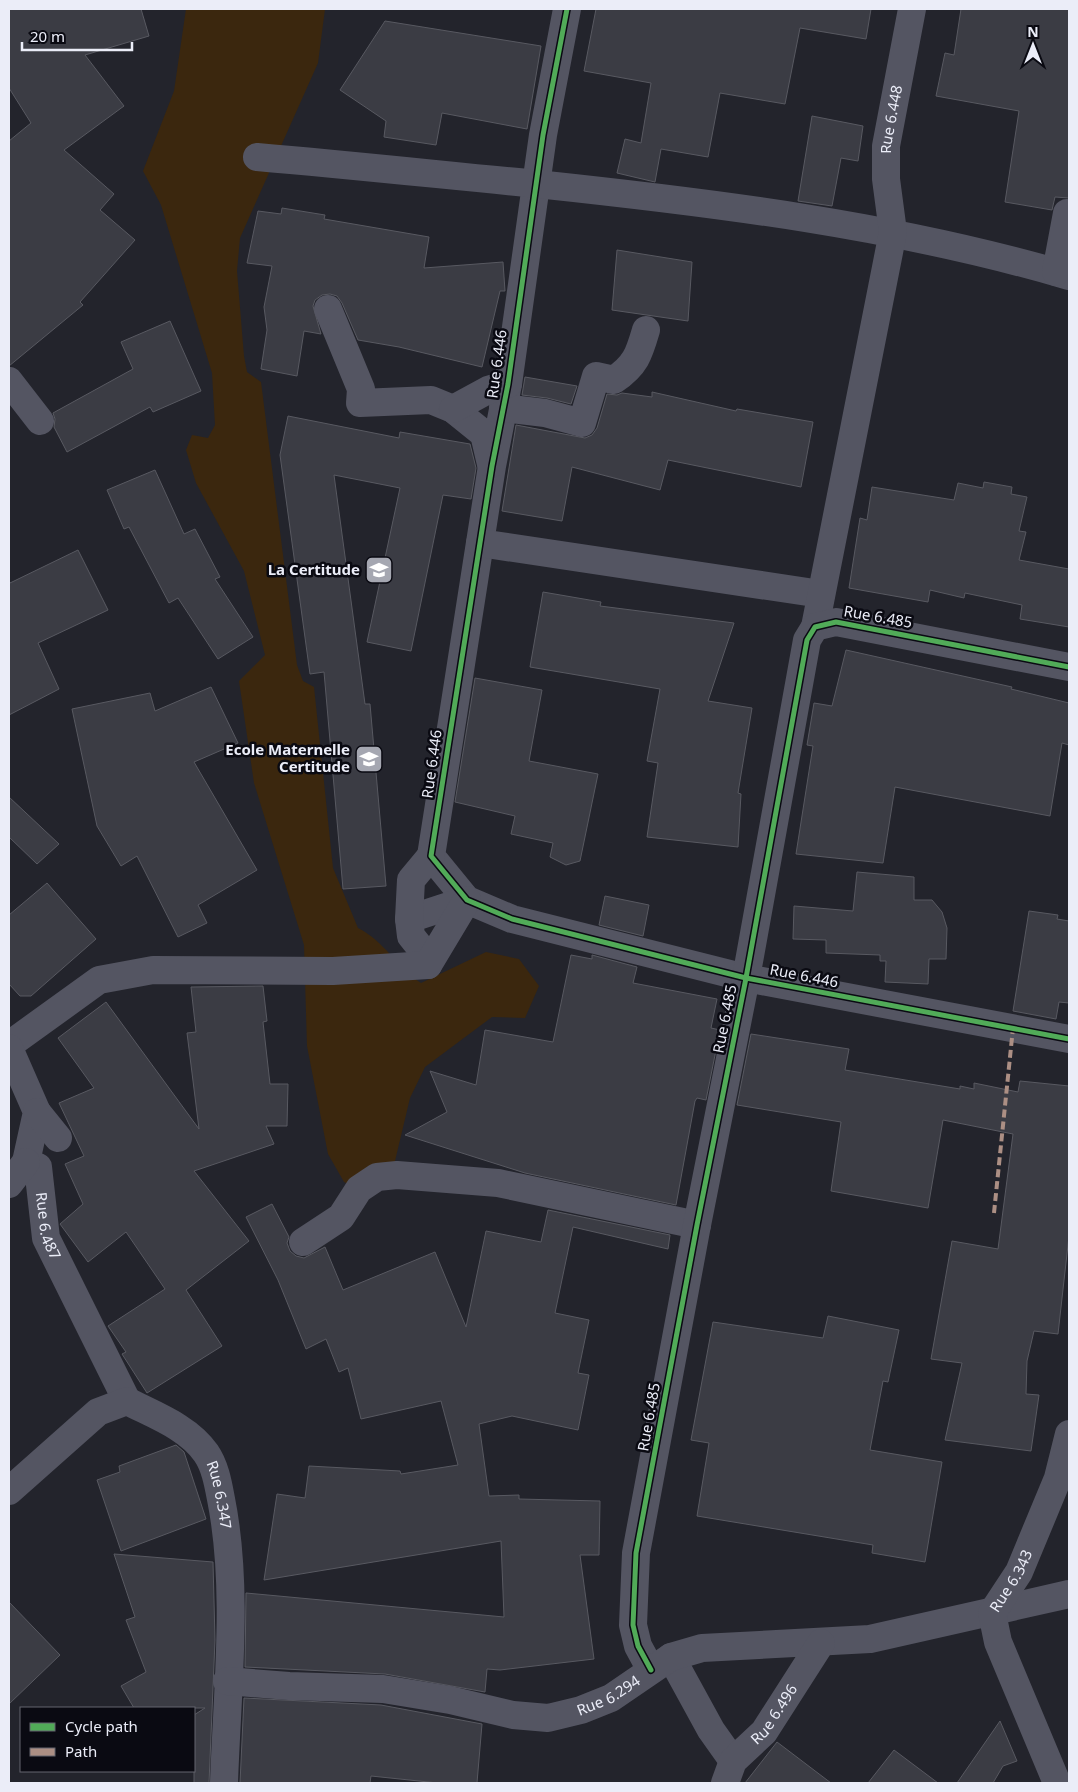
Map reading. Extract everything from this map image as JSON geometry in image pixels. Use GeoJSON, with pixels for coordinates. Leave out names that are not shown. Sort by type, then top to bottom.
{"type":"FeatureCollection","features":[{"type":"Feature","properties":{"kind":"street","name":"Rue 6.446"},"geometry":{"type":"LineString","coordinates":[[567,9],[552,82],[506,396],[492,466],[431,856],[467,900],[512,919],[746,978],[1069,1039]]}},
{"type":"Feature","properties":{"kind":"street","name":"Rue 6.448"},"geometry":{"type":"LineString","coordinates":[[815,627],[893,232],[886,179],[886,146],[912,9]]}},
{"type":"Feature","properties":{"kind":"street"},"geometry":{"type":"LineString","coordinates":[[257,157],[652,195],[893,232],[1063,274],[1068,213]]}},
{"type":"Feature","properties":{"kind":"street"},"geometry":{"type":"LineString","coordinates":[[328,309],[361,389],[360,403],[431,400],[453,409],[484,434],[492,466]]}},
{"type":"Feature","properties":{"kind":"street"},"geometry":{"type":"LineString","coordinates":[[453,409],[488,390],[545,413],[582,423],[596,376],[614,380],[626,372],[638,358],[646,330]]}},
{"type":"Feature","properties":{"kind":"street"},"geometry":{"type":"LineString","coordinates":[[9,381],[40,421]]}},
{"type":"Feature","properties":{"kind":"street"},"geometry":{"type":"LineString","coordinates":[[480,543],[821,594]]}},
{"type":"Feature","properties":{"kind":"street","name":"Rue 6.485"},"geometry":{"type":"LineString","coordinates":[[729,1772],[711,1730],[661,1663],[638,1646],[633,1625],[636,1553],[697,1225],[746,978],[807,640],[815,627],[836,622],[1069,667]]}},
{"type":"Feature","properties":{"kind":"street"},"geometry":{"type":"LineString","coordinates":[[428,965],[419,946],[411,936],[409,919],[411,880],[431,856]]}},
{"type":"Feature","properties":{"kind":"street"},"geometry":{"type":"LineString","coordinates":[[409,919],[467,900]]}},
{"type":"Feature","properties":{"kind":"street"},"geometry":{"type":"LineString","coordinates":[[428,965],[467,900]]}},
{"type":"Feature","properties":{"kind":"street"},"geometry":{"type":"LineString","coordinates":[[58,1138],[37,1112],[9,1046],[99,980],[153,970],[254,973],[333,971],[428,965]]}},
{"type":"Feature","properties":{"kind":"street"},"geometry":{"type":"LineString","coordinates":[[9,1184],[26,1162],[37,1112]]}},
{"type":"Feature","properties":{"kind":"street","name":"Rue 6.487"},"geometry":{"type":"LineString","coordinates":[[26,1162],[38,1168],[46,1238],[127,1401]]}},
{"type":"Feature","properties":{"kind":"street"},"geometry":{"type":"LineString","coordinates":[[303,1242],[340,1217],[359,1189],[377,1177],[397,1175],[498,1183],[697,1225]]}},
{"type":"Feature","properties":{"kind":"street"},"geometry":{"type":"LineString","coordinates":[[9,1491],[98,1412],[127,1401]]}},
{"type":"Feature","properties":{"kind":"street","name":"Rue 6.347"},"geometry":{"type":"LineString","coordinates":[[127,1401],[170,1423],[195,1439],[206,1454],[216,1475],[225,1520],[231,1587],[224,1783]]}},
{"type":"Feature","properties":{"kind":"street","name":"Rue 6.343"},"geometry":{"type":"LineString","coordinates":[[1056,1783],[998,1642],[992,1612],[1019,1572],[1058,1478],[1069,1434]]}},
{"type":"Feature","properties":{"kind":"street","name":"Rue 6.294"},"geometry":{"type":"LineString","coordinates":[[227,1680],[289,1686],[383,1689],[450,1700],[513,1715],[548,1718],[581,1710],[611,1698],[661,1663],[702,1648],[870,1639],[1069,1594]]}},
{"type":"Feature","properties":{"kind":"street","name":"Rue 6.496"},"geometry":{"type":"LineString","coordinates":[[729,1772],[764,1732],[821,1643]]}},
{"type":"Feature","properties":{"kind":"shaded area"},"geometry":{"type":"Polygon","coordinates":[[[186,9],[325,9],[318,63],[240,238],[237,271],[247,372],[261,382],[297,665],[303,681],[314,687],[333,868],[358,928],[367,933],[412,977],[421,983],[486,952],[519,959],[539,986],[525,1018],[492,1017],[425,1067],[410,1098],[390,1182],[359,1189],[344,1182],[328,1154],[307,1046],[304,945],[254,783],[239,681],[265,655],[244,571],[196,483],[186,450],[192,435],[208,438],[215,425],[212,373],[161,205],[143,171],[174,91],[186,9]]]}},
{"type":"Feature","properties":{"kind":"building"},"geometry":{"type":"Polygon","coordinates":[[[9,9],[141,9],[149,36],[85,55],[124,106],[64,150],[114,194],[100,210],[135,240],[80,302],[83,305],[9,366],[9,141],[31,123],[9,88],[9,9]]]}},
{"type":"Feature","properties":{"kind":"building"},"geometry":{"type":"Polygon","coordinates":[[[596,9],[871,9],[866,39],[800,28],[785,104],[720,93],[708,157],[661,149],[655,182],[617,173],[625,139],[641,143],[651,83],[584,71],[596,9]]]}},
{"type":"Feature","properties":{"kind":"building"},"geometry":{"type":"Polygon","coordinates":[[[961,9],[1069,9],[1069,198],[1055,197],[1052,210],[1005,202],[1019,111],[936,96],[945,53],[954,55],[961,9]]]}},
{"type":"Feature","properties":{"kind":"building"},"geometry":{"type":"Polygon","coordinates":[[[385,21],[541,46],[527,129],[442,113],[436,145],[384,137],[386,121],[340,90],[385,21]]]}},
{"type":"Feature","properties":{"kind":"building"},"geometry":{"type":"Polygon","coordinates":[[[812,116],[863,126],[858,161],[841,158],[832,206],[798,201],[812,116]]]}},
{"type":"Feature","properties":{"kind":"building"},"geometry":{"type":"Polygon","coordinates":[[[282,208],[325,215],[324,219],[429,237],[424,268],[503,262],[505,291],[500,291],[482,367],[399,347],[358,340],[342,303],[337,296],[330,294],[322,295],[315,300],[313,306],[321,334],[304,331],[297,376],[261,369],[267,330],[264,307],[272,266],[247,263],[258,211],[281,214],[282,208]]]}},
{"type":"Feature","properties":{"kind":"building"},"geometry":{"type":"Polygon","coordinates":[[[617,250],[692,262],[688,321],[612,310],[617,250]]]}},
{"type":"Feature","properties":{"kind":"building"},"geometry":{"type":"Polygon","coordinates":[[[170,321],[201,391],[153,412],[150,407],[67,452],[54,427],[55,419],[53,413],[133,369],[121,342],[170,321]]]}},
{"type":"Feature","properties":{"kind":"building"},"geometry":{"type":"Polygon","coordinates":[[[525,377],[577,386],[571,404],[547,398],[522,395],[525,377]]]}},
{"type":"Feature","properties":{"kind":"building"},"geometry":{"type":"Polygon","coordinates":[[[652,392],[736,411],[737,409],[813,422],[801,487],[668,460],[660,490],[572,467],[562,521],[502,511],[516,425],[585,438],[592,435],[597,428],[607,394],[617,395],[622,393],[652,397],[652,392]]]}},
{"type":"Feature","properties":{"kind":"building"},"geometry":{"type":"Polygon","coordinates":[[[288,416],[399,438],[400,432],[470,444],[476,468],[471,499],[443,495],[411,651],[367,642],[400,488],[334,475],[365,704],[370,704],[386,886],[343,889],[324,672],[310,674],[280,455],[288,416]]]}},
{"type":"Feature","properties":{"kind":"building"},"geometry":{"type":"Polygon","coordinates":[[[155,470],[184,534],[195,529],[220,577],[215,579],[253,637],[218,659],[178,598],[169,603],[129,527],[124,529],[107,490],[155,470]]]}},
{"type":"Feature","properties":{"kind":"building"},"geometry":{"type":"Polygon","coordinates":[[[984,482],[1012,487],[1011,494],[1027,497],[1019,531],[1026,532],[1019,560],[1069,569],[1069,627],[1020,619],[1022,605],[965,593],[964,598],[930,590],[928,602],[849,588],[860,518],[867,520],[872,487],[954,500],[958,483],[983,488],[984,482]]]}},
{"type":"Feature","properties":{"kind":"building"},"geometry":{"type":"Polygon","coordinates":[[[78,550],[108,610],[38,643],[59,689],[9,715],[9,580],[10,583],[78,550]]]}},
{"type":"Feature","properties":{"kind":"building"},"geometry":{"type":"Polygon","coordinates":[[[543,592],[601,602],[600,606],[734,623],[708,701],[752,708],[738,793],[741,794],[738,847],[647,837],[658,763],[647,761],[660,689],[530,667],[543,592]]]}},
{"type":"Feature","properties":{"kind":"building"},"geometry":{"type":"Polygon","coordinates":[[[846,650],[1012,687],[1011,689],[1069,703],[1069,745],[1062,743],[1050,816],[895,787],[883,863],[796,854],[813,746],[807,745],[814,703],[832,706],[846,650]]]}},
{"type":"Feature","properties":{"kind":"building"},"geometry":{"type":"Polygon","coordinates":[[[475,678],[542,690],[529,761],[598,774],[580,861],[566,865],[550,857],[553,843],[511,834],[515,816],[455,802],[475,678]]]}},
{"type":"Feature","properties":{"kind":"building"},"geometry":{"type":"Polygon","coordinates":[[[211,687],[238,743],[194,762],[257,870],[198,905],[207,923],[178,937],[137,856],[121,866],[97,826],[72,709],[150,693],[155,711],[211,687]]]}},
{"type":"Feature","properties":{"kind":"building"},"geometry":{"type":"Polygon","coordinates":[[[9,797],[59,844],[37,864],[9,837],[9,797]]]}},
{"type":"Feature","properties":{"kind":"building"},"geometry":{"type":"Polygon","coordinates":[[[857,872],[914,877],[914,900],[932,900],[942,912],[947,928],[946,959],[929,959],[928,984],[885,982],[886,961],[880,961],[880,955],[826,953],[826,940],[793,939],[794,906],[853,911],[857,872]]]}},
{"type":"Feature","properties":{"kind":"building"},"geometry":{"type":"Polygon","coordinates":[[[47,883],[96,939],[31,996],[20,996],[9,984],[9,915],[47,883]]]}},
{"type":"Feature","properties":{"kind":"building"},"geometry":{"type":"Polygon","coordinates":[[[605,896],[649,905],[643,936],[599,925],[605,896]]]}},
{"type":"Feature","properties":{"kind":"building"},"geometry":{"type":"Polygon","coordinates":[[[1029,911],[1058,915],[1057,919],[1069,921],[1069,1003],[1059,1002],[1056,1019],[1013,1011],[1029,911]]]}},
{"type":"Feature","properties":{"kind":"building"},"geometry":{"type":"Polygon","coordinates":[[[571,955],[592,959],[592,955],[637,967],[633,983],[717,999],[711,1028],[720,1030],[706,1100],[697,1098],[695,1101],[676,1205],[525,1173],[405,1135],[447,1112],[430,1071],[476,1085],[485,1030],[553,1042],[571,955]]]}},
{"type":"Feature","properties":{"kind":"building"},"geometry":{"type":"Polygon","coordinates":[[[263,986],[267,1021],[263,1022],[270,1084],[288,1084],[287,1126],[266,1126],[274,1144],[194,1171],[249,1241],[186,1290],[222,1346],[147,1393],[122,1354],[126,1352],[108,1326],[165,1289],[126,1232],[88,1262],[60,1224],[83,1204],[65,1164],[84,1156],[59,1103],[94,1088],[58,1038],[106,1002],[199,1129],[187,1033],[196,1032],[191,987],[263,986]]]}},
{"type":"Feature","properties":{"kind":"building"},"geometry":{"type":"Polygon","coordinates":[[[751,1034],[849,1049],[845,1070],[960,1089],[960,1086],[974,1089],[974,1083],[1018,1092],[1020,1081],[1069,1086],[1069,1236],[1058,1334],[1034,1331],[1027,1361],[1026,1394],[1039,1395],[1031,1451],[945,1440],[962,1363],[931,1359],[952,1241],[998,1249],[1013,1134],[943,1120],[928,1208],[831,1191],[841,1122],[737,1105],[751,1034]]]}},
{"type":"Feature","properties":{"kind":"building"},"geometry":{"type":"Polygon","coordinates":[[[272,1204],[289,1237],[287,1243],[290,1251],[296,1256],[304,1258],[325,1247],[343,1290],[435,1252],[466,1327],[486,1231],[541,1242],[548,1210],[670,1235],[668,1249],[573,1227],[555,1313],[589,1320],[578,1373],[589,1375],[578,1430],[512,1416],[479,1424],[489,1496],[519,1495],[519,1499],[600,1501],[599,1555],[580,1555],[594,1659],[500,1670],[487,1669],[485,1692],[385,1674],[245,1667],[246,1593],[504,1617],[501,1541],[264,1580],[277,1494],[305,1498],[309,1466],[400,1471],[401,1474],[458,1465],[441,1401],[361,1419],[348,1368],[339,1372],[326,1339],[306,1349],[278,1280],[246,1217],[272,1204]]]}},
{"type":"Feature","properties":{"kind":"building"},"geometry":{"type":"Polygon","coordinates":[[[828,1316],[899,1330],[888,1382],[883,1381],[870,1450],[942,1462],[925,1562],[872,1553],[873,1545],[697,1516],[709,1443],[691,1440],[713,1322],[823,1338],[828,1316]]]}},
{"type":"Feature","properties":{"kind":"building"},"geometry":{"type":"Polygon","coordinates":[[[176,1445],[184,1452],[206,1519],[121,1551],[97,1480],[120,1472],[119,1466],[176,1445]]]}},
{"type":"Feature","properties":{"kind":"building"},"geometry":{"type":"Polygon","coordinates":[[[114,1554],[213,1562],[215,1640],[209,1783],[194,1783],[195,1714],[205,1708],[133,1707],[121,1686],[146,1672],[126,1620],[135,1617],[114,1554]]]}},
{"type":"Feature","properties":{"kind":"building"},"geometry":{"type":"Polygon","coordinates":[[[9,1602],[60,1655],[9,1704],[9,1602]]]}},
{"type":"Feature","properties":{"kind":"building"},"geometry":{"type":"Polygon","coordinates":[[[244,1698],[381,1705],[482,1724],[477,1783],[438,1783],[371,1776],[370,1783],[240,1783],[244,1698]]]}},
{"type":"Feature","properties":{"kind":"building"},"geometry":{"type":"Polygon","coordinates":[[[1000,1721],[1017,1761],[1003,1766],[993,1783],[957,1783],[1000,1721]]]}},
{"type":"Feature","properties":{"kind":"building"},"geometry":{"type":"Polygon","coordinates":[[[777,1742],[831,1783],[745,1783],[777,1742]]]}},
{"type":"Feature","properties":{"kind":"building"},"geometry":{"type":"Polygon","coordinates":[[[894,1750],[938,1783],[868,1783],[894,1750]]]}},
{"type":"Feature","properties":{"kind":"marked path"},"geometry":{"type":"LineString","coordinates":[[994,1213],[1013,1028]]}},
{"type":"Feature","properties":{"kind":"cycle path"},"geometry":{"type":"LineString","coordinates":[[567,9],[543,135],[508,384],[492,466],[431,856],[467,900],[512,919],[746,978],[1069,1039]]}},
{"type":"Feature","properties":{"kind":"cycle path"},"geometry":{"type":"LineString","coordinates":[[651,1670],[638,1646],[633,1625],[636,1553],[697,1225],[746,978],[807,640],[815,627],[836,622],[1069,667]]}},
{"type":"Feature","properties":{"kind":"place","name":"La Certitude"},"geometry":{"type":"Point","coordinates":[379,570]}},
{"type":"Feature","properties":{"kind":"place","name":"Ecole Maternelle Certitude"},"geometry":{"type":"Point","coordinates":[369,759]}}]}
